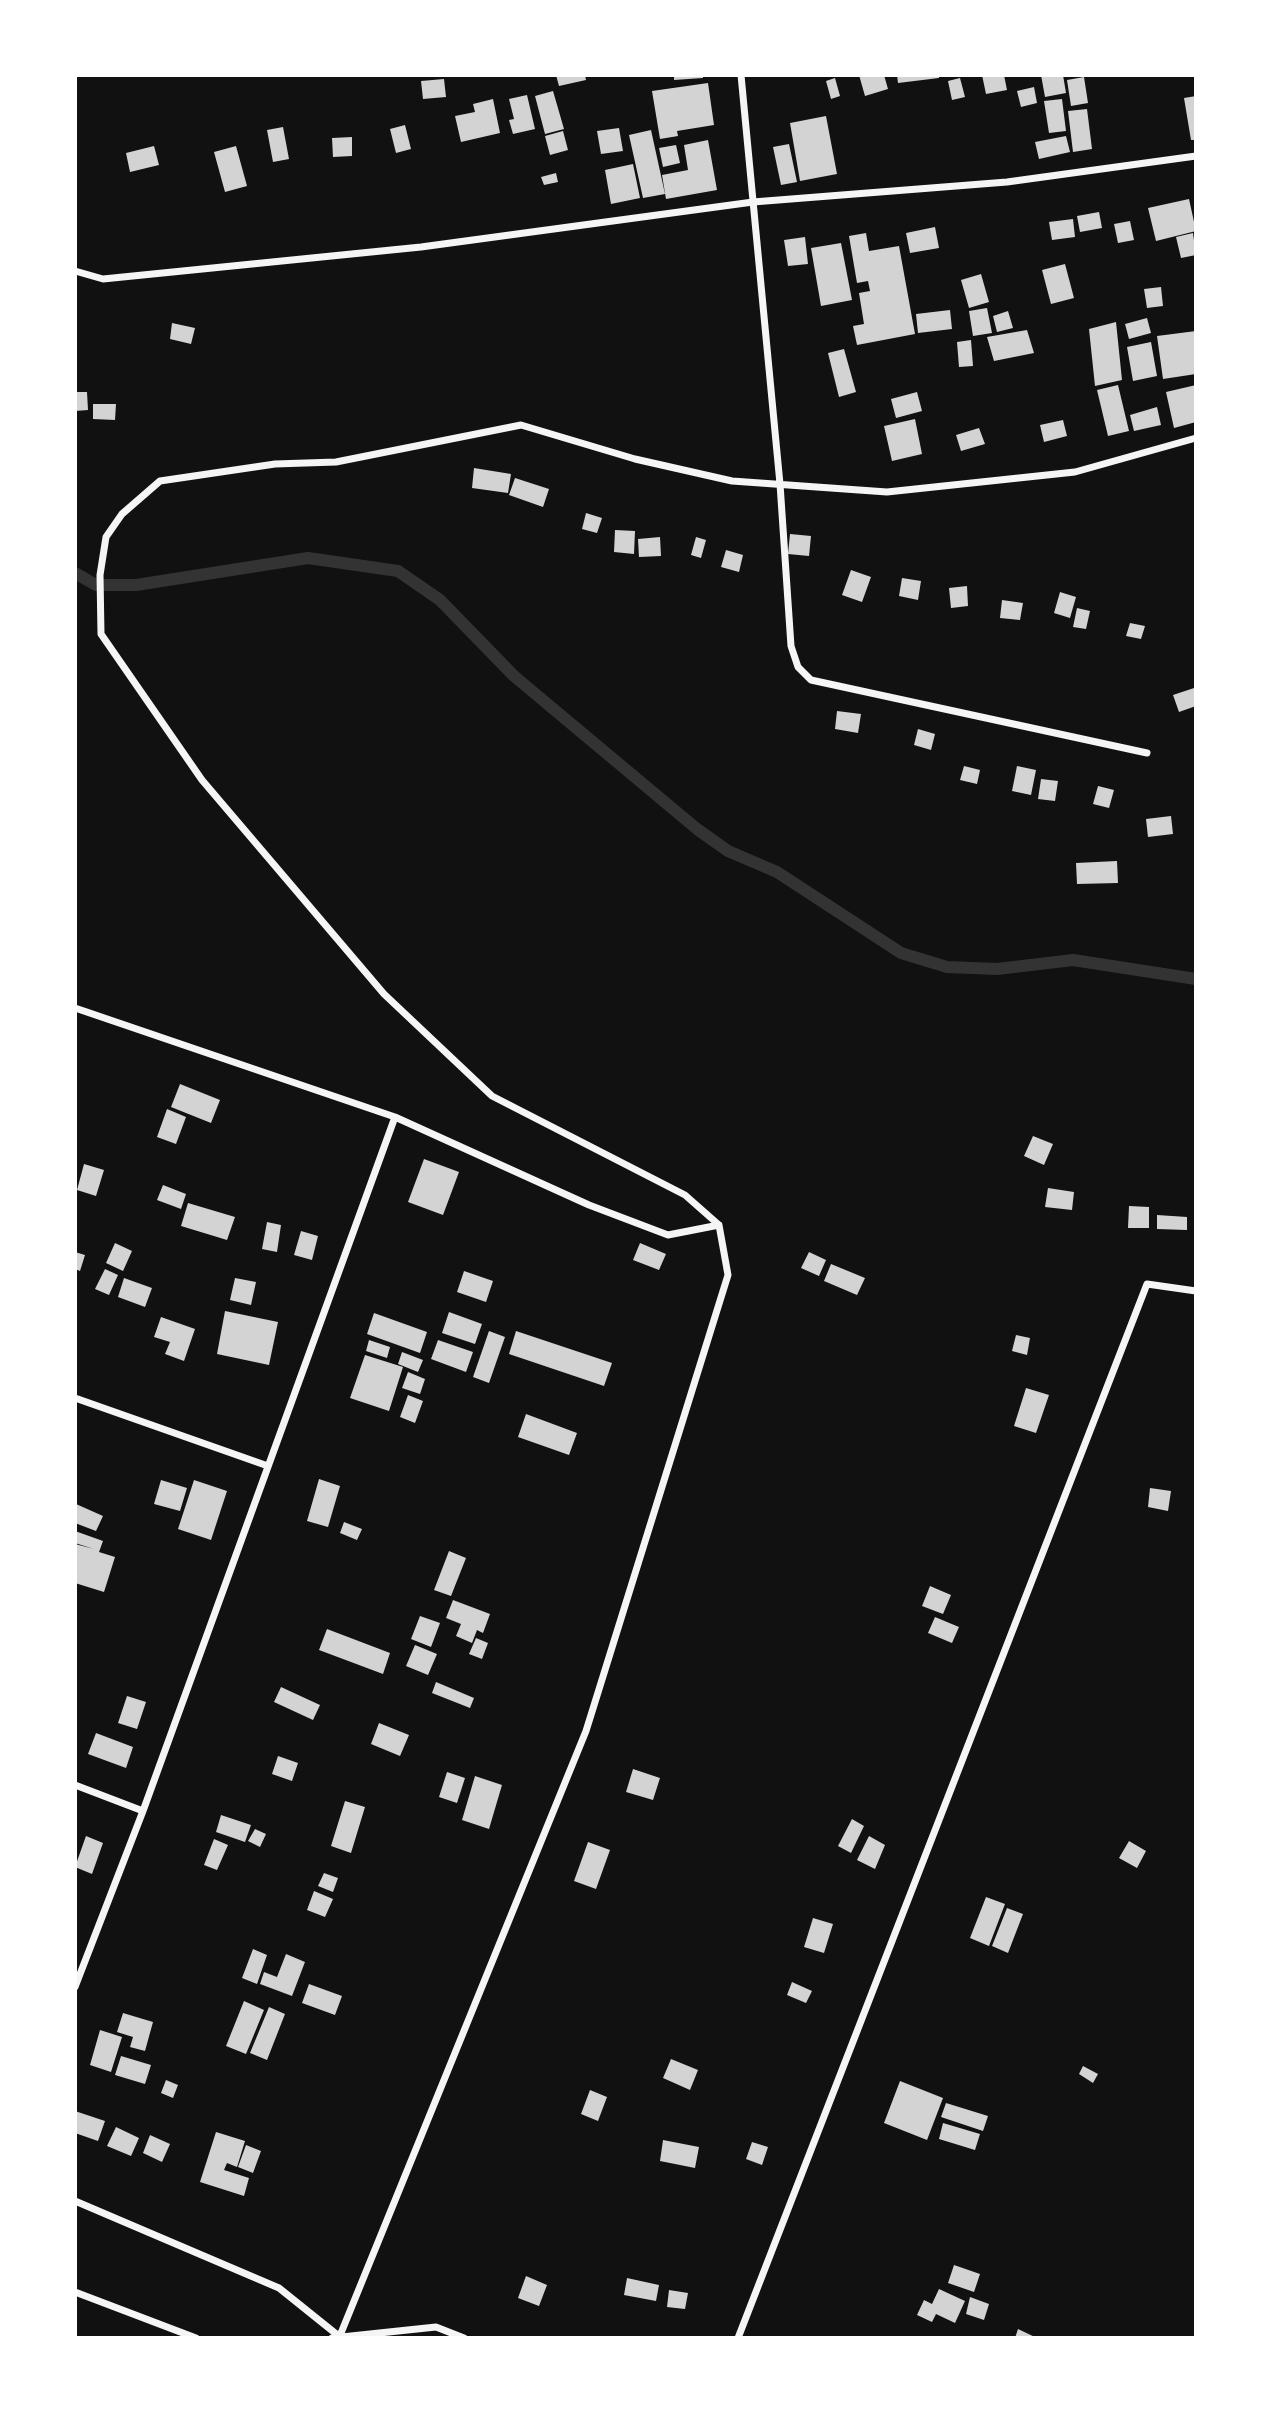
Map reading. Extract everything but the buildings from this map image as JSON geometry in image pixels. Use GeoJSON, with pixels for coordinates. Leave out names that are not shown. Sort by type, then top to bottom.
{"type":"FeatureCollection","features":[{"type":"Feature","properties":{"kind":"street"},"geometry":{"type":"LineString","coordinates":[[741,75],[780,484],[791,646],[798,667],[811,680],[1147,754]]}},
{"type":"Feature","properties":{"kind":"street"},"geometry":{"type":"LineString","coordinates":[[75,271],[103,279],[381,251],[753,202],[1007,182],[1196,156]]}},
{"type":"Feature","properties":{"kind":"street"},"geometry":{"type":"LineString","coordinates":[[338,2337],[586,1731],[728,1275],[719,1225],[685,1195],[492,1096],[384,994],[202,780],[101,634],[100,575],[106,537],[122,514],[160,481],[275,464],[336,462],[521,425],[647,462],[732,481],[887,492],[1062,473],[1196,439]]}},
{"type":"Feature","properties":{"kind":"street"},"geometry":{"type":"LineString","coordinates":[[75,1008],[395,1117],[589,1205],[668,1235],[719,1225]]}},
{"type":"Feature","properties":{"kind":"street"},"geometry":{"type":"LineString","coordinates":[[75,1987],[143,1811],[395,1117]]}},
{"type":"Feature","properties":{"kind":"street"},"geometry":{"type":"LineString","coordinates":[[738,2338],[1147,1284],[1196,1291]]}},
{"type":"Feature","properties":{"kind":"street"},"geometry":{"type":"LineString","coordinates":[[75,1398],[268,1466]]}},
{"type":"Feature","properties":{"kind":"street"},"geometry":{"type":"LineString","coordinates":[[75,1785],[143,1811]]}},
{"type":"Feature","properties":{"kind":"street"},"geometry":{"type":"LineString","coordinates":[[75,2201],[279,2288],[338,2337],[436,2327],[464,2338]]}},
{"type":"Feature","properties":{"kind":"street"},"geometry":{"type":"LineString","coordinates":[[75,2292],[197,2338]]}},
{"type":"Feature","properties":{"kind":"waterway"},"geometry":{"type":"LineString","coordinates":[[75,573],[96,585],[136,585],[308,558],[398,571],[440,600],[514,676],[697,829],[728,851],[777,872],[901,953],[947,967],[997,969],[1073,960],[1196,979]]}}]}
